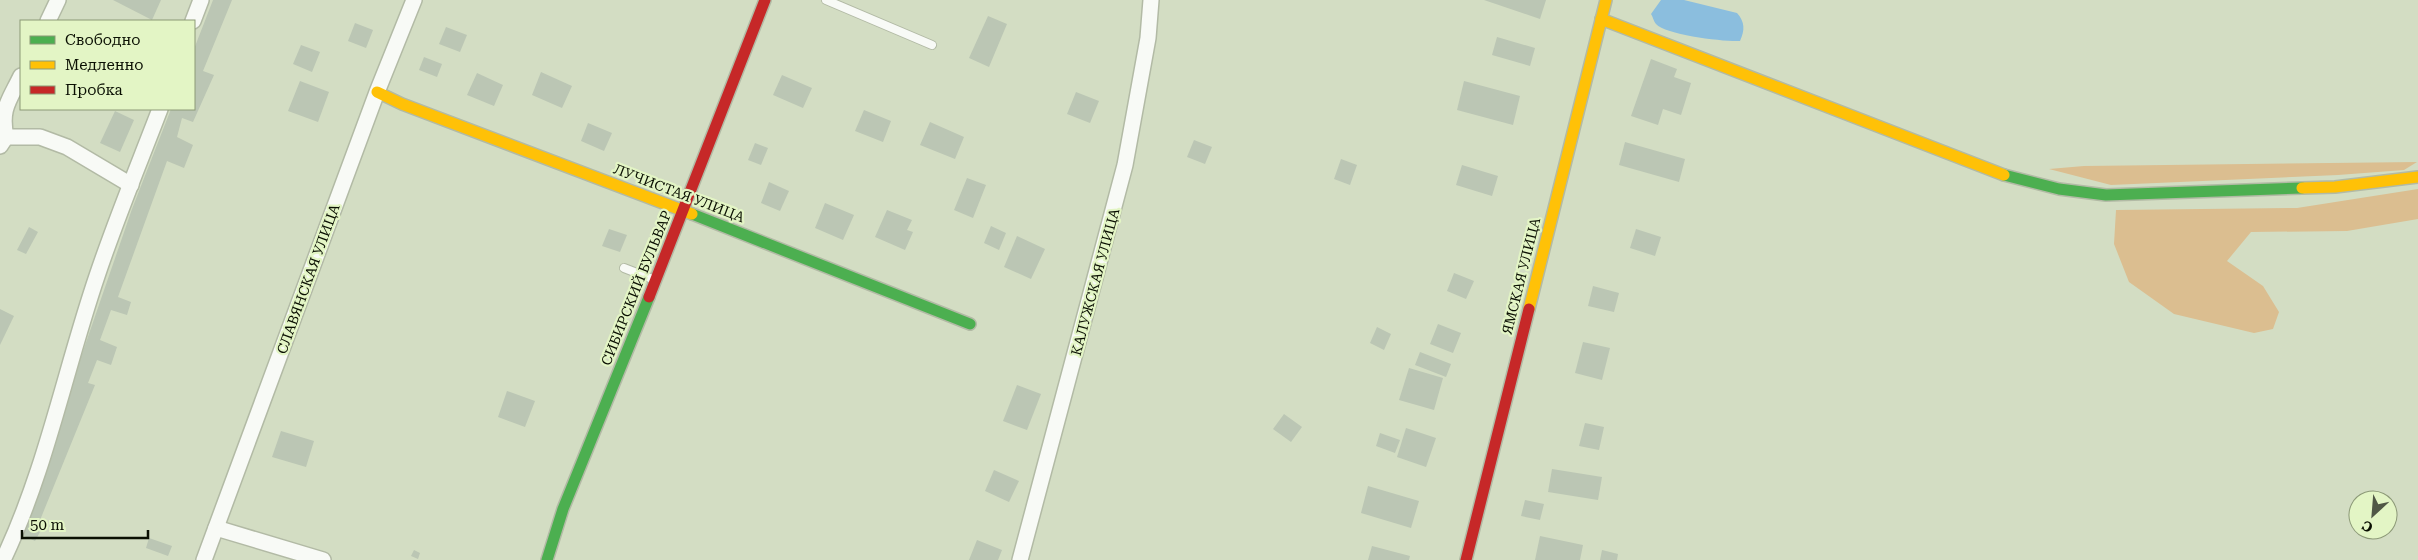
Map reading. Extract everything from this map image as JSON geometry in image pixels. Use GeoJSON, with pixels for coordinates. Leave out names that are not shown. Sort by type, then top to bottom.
{"type":"FeatureCollection","features":[{"type":"Feature","properties":{"kind":"street"},"geometry":{"type":"LineString","coordinates":[[48,20],[58,0]]}},
{"type":"Feature","properties":{"kind":"street"},"geometry":{"type":"LineString","coordinates":[[193,20],[201,0]]}},
{"type":"Feature","properties":{"kind":"street","name":"СЛАВЯНСКАЯ УЛИЦА"},"geometry":{"type":"LineString","coordinates":[[204,560],[377,92],[414,0]]}},
{"type":"Feature","properties":{"kind":"street","name":"СИБИРСКИЙ БУЛЬВАР"},"geometry":{"type":"LineString","coordinates":[[547,560],[563,509],[684,211],[765,0]]}},
{"type":"Feature","properties":{"kind":"street","name":"КАЛУЖСКАЯ УЛИЦА"},"geometry":{"type":"LineString","coordinates":[[1020,560],[1125,165],[1148,38],[1151,0]]}},
{"type":"Feature","properties":{"kind":"street","name":"ЯМСКАЯ УЛИЦА"},"geometry":{"type":"LineString","coordinates":[[1466,560],[1606,0]]}},
{"type":"Feature","properties":{"kind":"street"},"geometry":{"type":"LineString","coordinates":[[1601,19],[1755,77],[2000,174],[2059,189],[2106,195],[2335,188],[2418,177]]}},
{"type":"Feature","properties":{"kind":"street"},"geometry":{"type":"LineString","coordinates":[[20,78],[4,112],[3,142],[40,137],[67,147],[131,185]]}},
{"type":"Feature","properties":{"kind":"street","name":"ЛУЧИСТАЯ УЛИЦА"},"geometry":{"type":"LineString","coordinates":[[377,92],[402,104],[684,211],[970,324]]}},
{"type":"Feature","properties":{"kind":"street"},"geometry":{"type":"LineString","coordinates":[[3,560],[17,530],[32,487],[97,275],[160,110]]}},
{"type":"Feature","properties":{"kind":"street"},"geometry":{"type":"LineString","coordinates":[[216,528],[323,560]]}},
{"type":"Feature","properties":{"kind":"lane"},"geometry":{"type":"LineString","coordinates":[[826,0],[932,46]]}},
{"type":"Feature","properties":{"kind":"lane"},"geometry":{"type":"LineString","coordinates":[[624,268],[656,281]]}},
{"type":"Feature","properties":{"kind":"shaded area"},"geometry":{"type":"Polygon","coordinates":[[[2417,162],[2404,170],[2338,175],[2111,185],[2049,169],[2084,166],[2417,162]]]}},
{"type":"Feature","properties":{"kind":"shaded area"},"geometry":{"type":"Polygon","coordinates":[[[2418,189],[2418,219],[2347,231],[2251,232],[2227,261],[2263,286],[2279,312],[2273,329],[2254,333],[2174,314],[2129,282],[2114,244],[2116,210],[2297,208],[2418,189]]]}},
{"type":"Feature","properties":{"kind":"water"},"geometry":{"type":"Polygon","coordinates":[[[1661,0],[1684,0],[1737,13],[1742,20],[1743,26],[1740,41],[1696,37],[1662,28],[1655,23],[1651,14],[1661,0]]]}},
{"type":"Feature","properties":{"kind":"building"},"geometry":{"type":"Polygon","coordinates":[[[113,0],[161,0],[152,20],[113,0]]]}},
{"type":"Feature","properties":{"kind":"building"},"geometry":{"type":"Polygon","coordinates":[[[213,0],[232,0],[203,71],[214,75],[193,122],[182,118],[177,137],[193,145],[184,168],[167,161],[118,297],[131,302],[127,315],[111,310],[100,340],[117,347],[111,365],[97,360],[88,383],[95,385],[36,530],[40,532],[35,541],[20,534],[132,209],[171,110],[195,110],[195,46],[213,0]]]}},
{"type":"Feature","properties":{"kind":"building"},"geometry":{"type":"Polygon","coordinates":[[[1484,0],[1546,0],[1540,19],[1484,0]]]}},
{"type":"Feature","properties":{"kind":"building"},"geometry":{"type":"Polygon","coordinates":[[[988,16],[1007,24],[989,67],[969,58],[988,16]]]}},
{"type":"Feature","properties":{"kind":"building"},"geometry":{"type":"Polygon","coordinates":[[[355,23],[373,30],[366,48],[348,41],[355,23]]]}},
{"type":"Feature","properties":{"kind":"building"},"geometry":{"type":"Polygon","coordinates":[[[446,27],[467,35],[460,52],[439,44],[446,27]]]}},
{"type":"Feature","properties":{"kind":"building"},"geometry":{"type":"Polygon","coordinates":[[[1497,37],[1535,48],[1530,66],[1492,55],[1497,37]]]}},
{"type":"Feature","properties":{"kind":"building"},"geometry":{"type":"Polygon","coordinates":[[[301,45],[320,52],[312,72],[293,64],[301,45]]]}},
{"type":"Feature","properties":{"kind":"building"},"geometry":{"type":"Polygon","coordinates":[[[424,57],[442,64],[437,77],[419,70],[424,57]]]}},
{"type":"Feature","properties":{"kind":"building"},"geometry":{"type":"Polygon","coordinates":[[[1651,59],[1677,69],[1674,77],[1691,83],[1681,115],[1663,109],[1658,125],[1631,116],[1651,59]]]}},
{"type":"Feature","properties":{"kind":"building"},"geometry":{"type":"Polygon","coordinates":[[[541,72],[572,86],[562,108],[532,95],[541,72]]]}},
{"type":"Feature","properties":{"kind":"building"},"geometry":{"type":"Polygon","coordinates":[[[477,73],[503,85],[494,106],[467,95],[477,73]]]}},
{"type":"Feature","properties":{"kind":"building"},"geometry":{"type":"Polygon","coordinates":[[[782,75],[812,88],[803,108],[773,95],[782,75]]]}},
{"type":"Feature","properties":{"kind":"building"},"geometry":{"type":"Polygon","coordinates":[[[300,81],[329,92],[318,122],[288,111],[300,81]]]}},
{"type":"Feature","properties":{"kind":"building"},"geometry":{"type":"Polygon","coordinates":[[[1464,81],[1520,96],[1513,125],[1457,110],[1464,81]]]}},
{"type":"Feature","properties":{"kind":"building"},"geometry":{"type":"Polygon","coordinates":[[[1076,92],[1099,101],[1090,123],[1067,114],[1076,92]]]}},
{"type":"Feature","properties":{"kind":"building"},"geometry":{"type":"Polygon","coordinates":[[[864,110],[891,121],[883,142],[855,131],[864,110]]]}},
{"type":"Feature","properties":{"kind":"building"},"geometry":{"type":"Polygon","coordinates":[[[115,111],[134,120],[120,152],[100,143],[115,111]]]}},
{"type":"Feature","properties":{"kind":"building"},"geometry":{"type":"Polygon","coordinates":[[[930,122],[964,137],[955,159],[920,145],[930,122]]]}},
{"type":"Feature","properties":{"kind":"building"},"geometry":{"type":"Polygon","coordinates":[[[588,123],[612,133],[604,151],[581,141],[588,123]]]}},
{"type":"Feature","properties":{"kind":"building"},"geometry":{"type":"Polygon","coordinates":[[[1194,140],[1212,147],[1205,164],[1187,157],[1194,140]]]}},
{"type":"Feature","properties":{"kind":"building"},"geometry":{"type":"Polygon","coordinates":[[[1625,142],[1685,159],[1679,182],[1619,165],[1625,142]]]}},
{"type":"Feature","properties":{"kind":"building"},"geometry":{"type":"Polygon","coordinates":[[[755,143],[768,148],[761,165],[748,160],[755,143]]]}},
{"type":"Feature","properties":{"kind":"building"},"geometry":{"type":"Polygon","coordinates":[[[1341,159],[1357,165],[1350,185],[1334,179],[1341,159]]]}},
{"type":"Feature","properties":{"kind":"building"},"geometry":{"type":"Polygon","coordinates":[[[1462,165],[1498,176],[1492,196],[1456,185],[1462,165]]]}},
{"type":"Feature","properties":{"kind":"building"},"geometry":{"type":"Polygon","coordinates":[[[967,178],[986,185],[973,218],[954,210],[967,178]]]}},
{"type":"Feature","properties":{"kind":"building"},"geometry":{"type":"Polygon","coordinates":[[[769,182],[789,191],[780,211],[761,203],[769,182]]]}},
{"type":"Feature","properties":{"kind":"building"},"geometry":{"type":"Polygon","coordinates":[[[825,203],[854,215],[843,240],[815,228],[825,203]]]}},
{"type":"Feature","properties":{"kind":"building"},"geometry":{"type":"Polygon","coordinates":[[[887,210],[912,220],[907,230],[913,232],[905,250],[875,237],[887,210]]]}},
{"type":"Feature","properties":{"kind":"building"},"geometry":{"type":"Polygon","coordinates":[[[991,226],[1006,233],[999,250],[984,243],[991,226]]]}},
{"type":"Feature","properties":{"kind":"building"},"geometry":{"type":"Polygon","coordinates":[[[29,227],[38,232],[26,254],[17,250],[29,227]]]}},
{"type":"Feature","properties":{"kind":"building"},"geometry":{"type":"Polygon","coordinates":[[[609,229],[627,235],[620,252],[602,246],[609,229]]]}},
{"type":"Feature","properties":{"kind":"building"},"geometry":{"type":"Polygon","coordinates":[[[1636,229],[1661,237],[1655,256],[1630,248],[1636,229]]]}},
{"type":"Feature","properties":{"kind":"building"},"geometry":{"type":"Polygon","coordinates":[[[1017,236],[1045,249],[1031,279],[1004,267],[1017,236]]]}},
{"type":"Feature","properties":{"kind":"building"},"geometry":{"type":"Polygon","coordinates":[[[1454,273],[1474,281],[1466,299],[1447,291],[1454,273]]]}},
{"type":"Feature","properties":{"kind":"building"},"geometry":{"type":"Polygon","coordinates":[[[1593,286],[1619,293],[1614,312],[1588,306],[1593,286]]]}},
{"type":"Feature","properties":{"kind":"building"},"geometry":{"type":"Polygon","coordinates":[[[0,309],[14,316],[0,345],[0,309]]]}},
{"type":"Feature","properties":{"kind":"building"},"geometry":{"type":"Polygon","coordinates":[[[1438,324],[1461,333],[1453,353],[1430,344],[1438,324]]]}},
{"type":"Feature","properties":{"kind":"building"},"geometry":{"type":"Polygon","coordinates":[[[1377,327],[1391,334],[1384,350],[1370,343],[1377,327]]]}},
{"type":"Feature","properties":{"kind":"building"},"geometry":{"type":"Polygon","coordinates":[[[1583,342],[1610,348],[1602,380],[1575,373],[1583,342]]]}},
{"type":"Feature","properties":{"kind":"building"},"geometry":{"type":"Polygon","coordinates":[[[1420,352],[1451,364],[1446,377],[1415,365],[1420,352]]]}},
{"type":"Feature","properties":{"kind":"building"},"geometry":{"type":"Polygon","coordinates":[[[1409,368],[1443,378],[1434,410],[1399,400],[1409,368]]]}},
{"type":"Feature","properties":{"kind":"building"},"geometry":{"type":"Polygon","coordinates":[[[1017,385],[1041,394],[1027,430],[1003,421],[1017,385]]]}},
{"type":"Feature","properties":{"kind":"building"},"geometry":{"type":"Polygon","coordinates":[[[507,391],[535,401],[525,427],[498,417],[507,391]]]}},
{"type":"Feature","properties":{"kind":"building"},"geometry":{"type":"Polygon","coordinates":[[[1284,414],[1302,427],[1291,442],[1273,429],[1284,414]]]}},
{"type":"Feature","properties":{"kind":"building"},"geometry":{"type":"Polygon","coordinates":[[[1585,423],[1604,427],[1599,450],[1579,446],[1585,423]]]}},
{"type":"Feature","properties":{"kind":"building"},"geometry":{"type":"Polygon","coordinates":[[[1406,428],[1436,438],[1426,467],[1397,457],[1406,428]]]}},
{"type":"Feature","properties":{"kind":"building"},"geometry":{"type":"Polygon","coordinates":[[[281,431],[314,441],[306,467],[272,457],[281,431]]]}},
{"type":"Feature","properties":{"kind":"building"},"geometry":{"type":"Polygon","coordinates":[[[1380,433],[1400,440],[1395,453],[1376,446],[1380,433]]]}},
{"type":"Feature","properties":{"kind":"building"},"geometry":{"type":"Polygon","coordinates":[[[1552,469],[1602,477],[1598,500],[1548,492],[1552,469]]]}},
{"type":"Feature","properties":{"kind":"building"},"geometry":{"type":"Polygon","coordinates":[[[994,470],[1019,481],[1009,502],[985,491],[994,470]]]}},
{"type":"Feature","properties":{"kind":"building"},"geometry":{"type":"Polygon","coordinates":[[[1368,486],[1419,501],[1411,528],[1361,513],[1368,486]]]}},
{"type":"Feature","properties":{"kind":"building"},"geometry":{"type":"Polygon","coordinates":[[[1525,500],[1544,504],[1540,520],[1521,516],[1525,500]]]}},
{"type":"Feature","properties":{"kind":"building"},"geometry":{"type":"Polygon","coordinates":[[[1540,536],[1583,545],[1580,560],[1535,560],[1540,536]]]}},
{"type":"Feature","properties":{"kind":"building"},"geometry":{"type":"Polygon","coordinates":[[[149,538],[172,546],[168,556],[146,548],[149,538]]]}},
{"type":"Feature","properties":{"kind":"building"},"geometry":{"type":"Polygon","coordinates":[[[977,540],[1002,550],[998,560],[969,560],[977,540]]]}},
{"type":"Feature","properties":{"kind":"building"},"geometry":{"type":"Polygon","coordinates":[[[1372,546],[1410,556],[1409,560],[1368,560],[1372,546]]]}},
{"type":"Feature","properties":{"kind":"building"},"geometry":{"type":"Polygon","coordinates":[[[414,550],[420,553],[418,559],[411,556],[414,550]]]}},
{"type":"Feature","properties":{"kind":"building"},"geometry":{"type":"Polygon","coordinates":[[[1602,550],[1618,554],[1617,560],[1600,560],[1602,550]]]}},
{"type":"Feature","properties":{"kind":"traffic: fast"},"geometry":{"type":"LineString","coordinates":[[2004,175],[2059,189],[2106,195],[2302,188]]}},
{"type":"Feature","properties":{"kind":"traffic: fast"},"geometry":{"type":"LineString","coordinates":[[692,214],[970,324]]}},
{"type":"Feature","properties":{"kind":"traffic: fast"},"geometry":{"type":"LineString","coordinates":[[547,560],[563,509],[649,297]]}},
{"type":"Feature","properties":{"kind":"traffic: slow"},"geometry":{"type":"LineString","coordinates":[[1529,309],[1606,0]]}},
{"type":"Feature","properties":{"kind":"traffic: slow"},"geometry":{"type":"LineString","coordinates":[[1601,19],[2004,175]]}},
{"type":"Feature","properties":{"kind":"traffic: slow"},"geometry":{"type":"LineString","coordinates":[[377,92],[402,104],[692,214]]}},
{"type":"Feature","properties":{"kind":"traffic: slow"},"geometry":{"type":"LineString","coordinates":[[2302,188],[2335,187],[2418,177]]}},
{"type":"Feature","properties":{"kind":"traffic: jam"},"geometry":{"type":"LineString","coordinates":[[649,297],[765,0]]}},
{"type":"Feature","properties":{"kind":"traffic: jam"},"geometry":{"type":"LineString","coordinates":[[1466,560],[1529,309]]}}]}
